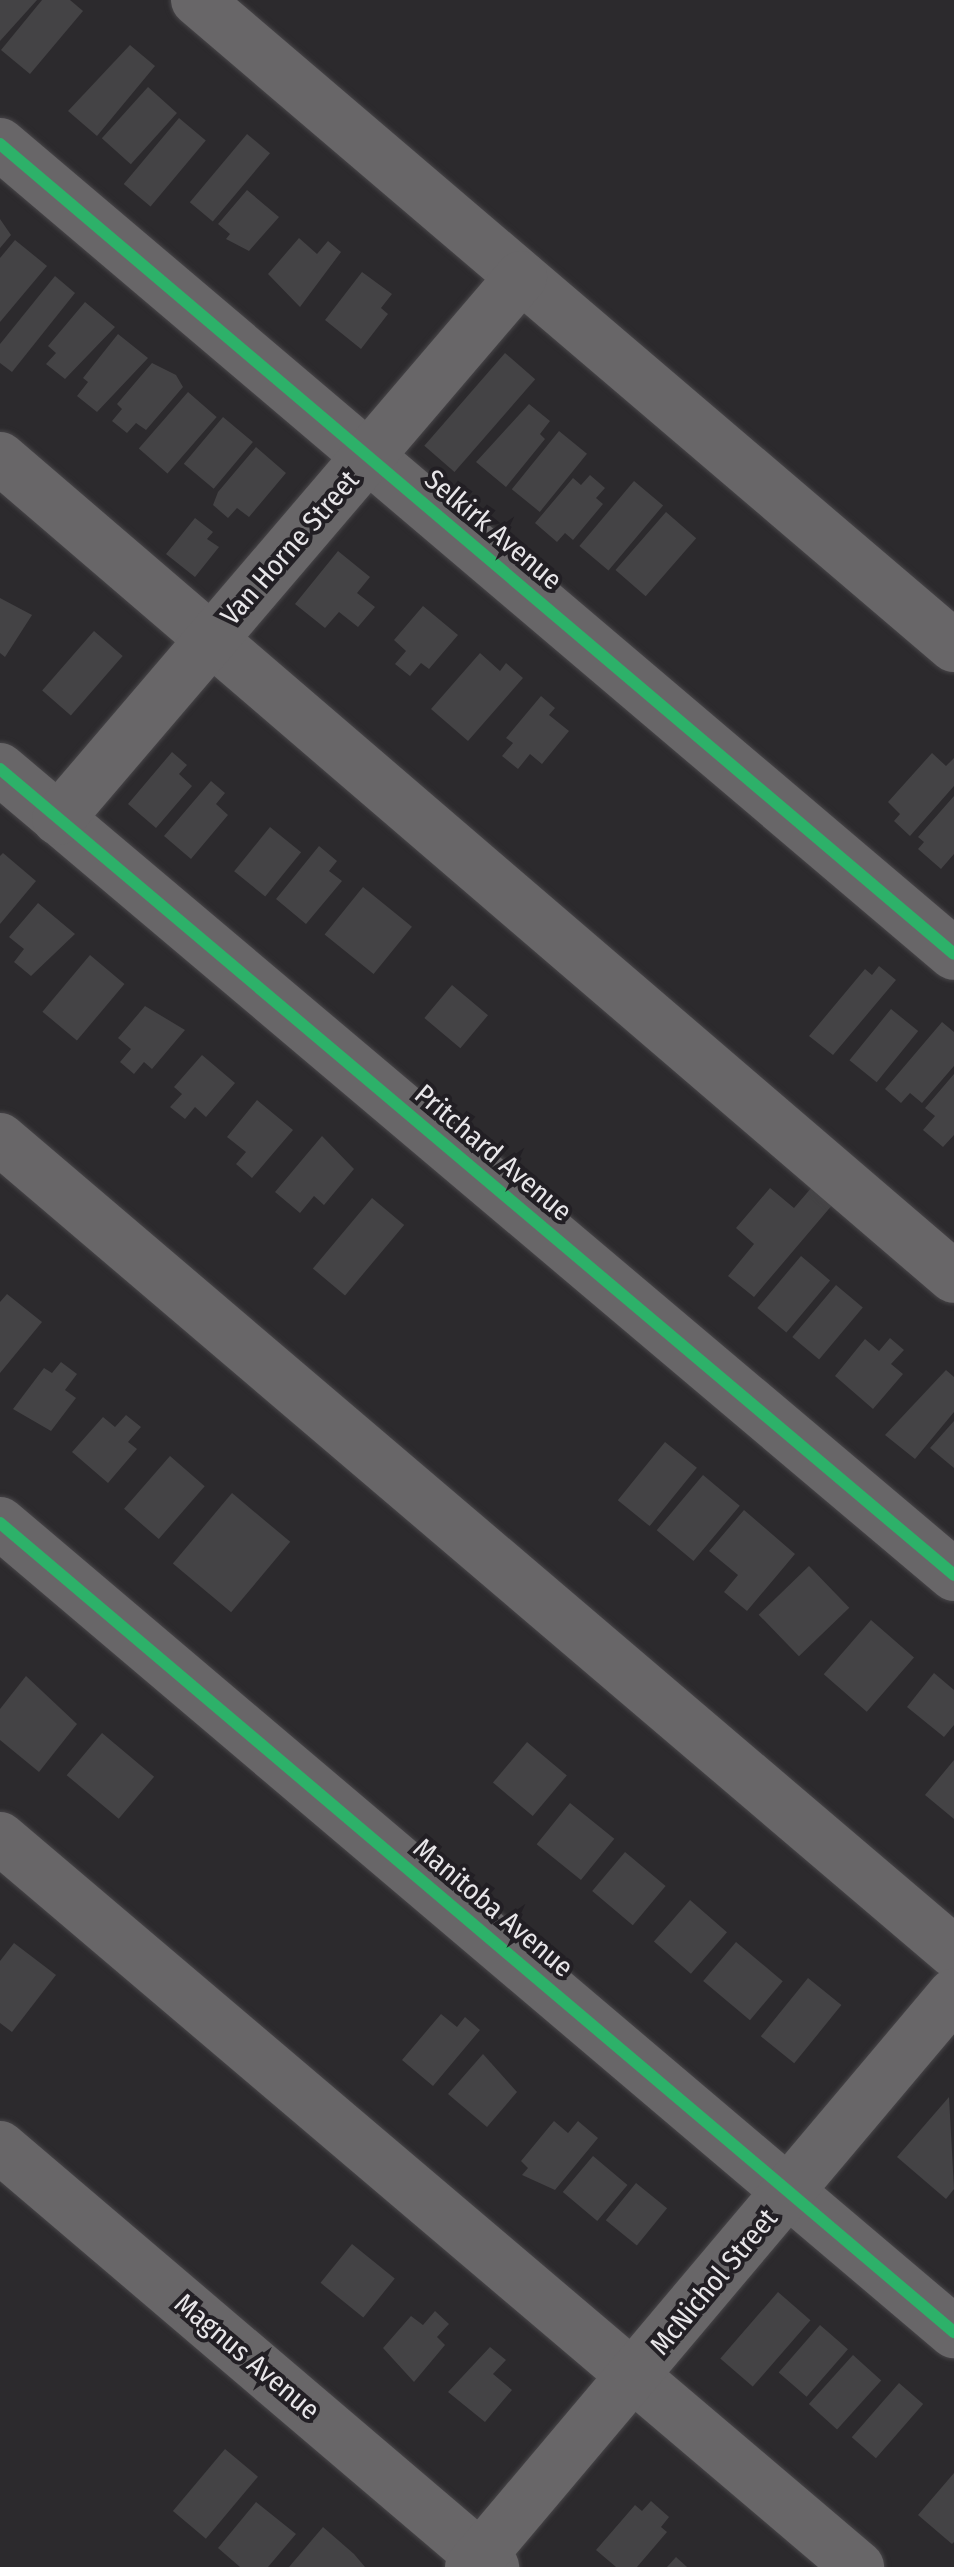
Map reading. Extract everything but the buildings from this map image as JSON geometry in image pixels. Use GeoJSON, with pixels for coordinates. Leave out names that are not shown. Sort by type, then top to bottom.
{"type":"FeatureCollection","features":[{"type":"Feature","properties":{"kind":"street"},"geometry":{"type":"LineString","coordinates":[[196,0],[954,646]]}},
{"type":"Feature","properties":{"kind":"street","name":"Selkirk Avenue"},"geometry":{"type":"LineString","coordinates":[[0,144],[954,954]]}},
{"type":"Feature","properties":{"kind":"street","name":"Van Horne Street"},"geometry":{"type":"LineString","coordinates":[[58,819],[522,276]]}},
{"type":"Feature","properties":{"kind":"street"},"geometry":{"type":"LineString","coordinates":[[0,458],[954,1277]]}},
{"type":"Feature","properties":{"kind":"street","name":"Pritchard Avenue"},"geometry":{"type":"LineString","coordinates":[[0,769],[954,1575]]}},
{"type":"Feature","properties":{"kind":"street"},"geometry":{"type":"LineString","coordinates":[[0,1140],[954,1952]]}},
{"type":"Feature","properties":{"kind":"street","name":"Manitoba Avenue"},"geometry":{"type":"LineString","coordinates":[[0,1523],[954,2332]]}},
{"type":"Feature","properties":{"kind":"street"},"geometry":{"type":"LineString","coordinates":[[0,1838],[858,2567]]}},
{"type":"Feature","properties":{"kind":"street","name":"McNichol Street"},"geometry":{"type":"LineString","coordinates":[[481,2563],[954,1994]]}},
{"type":"Feature","properties":{"kind":"street","name":"Magnus Avenue"},"geometry":{"type":"LineString","coordinates":[[0,2148],[481,2563]]}},
{"type":"Feature","properties":{"kind":"cycle path"},"geometry":{"type":"LineString","coordinates":[[0,144],[954,954]]}},
{"type":"Feature","properties":{"kind":"cycle path"},"geometry":{"type":"LineString","coordinates":[[0,769],[954,1575]]}},
{"type":"Feature","properties":{"kind":"cycle path"},"geometry":{"type":"LineString","coordinates":[[0,1523],[954,2332]]}}]}
